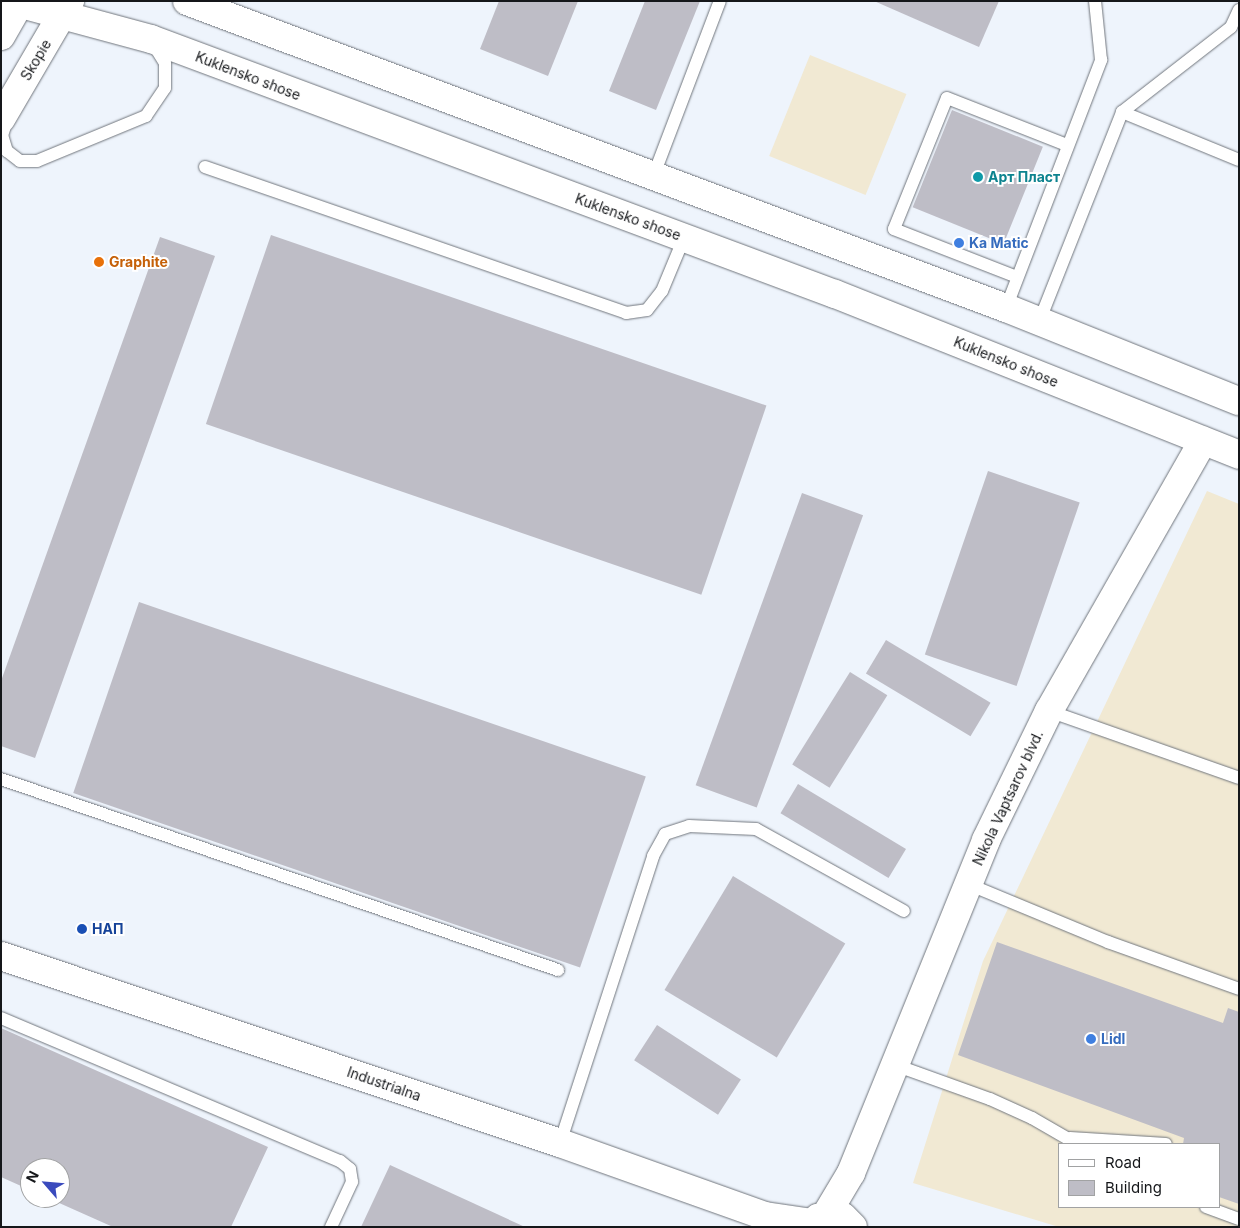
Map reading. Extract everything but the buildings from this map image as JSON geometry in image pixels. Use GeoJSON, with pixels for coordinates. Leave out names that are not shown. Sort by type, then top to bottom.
{"type":"FeatureCollection","features":[{"type":"Feature","properties":{"kind":"main road"},"geometry":{"type":"LineString","coordinates":[[187,1],[1006,308],[1239,401]]}},
{"type":"Feature","properties":{"kind":"main road"},"geometry":{"type":"LineString","coordinates":[[1,36],[17,2]]}},
{"type":"Feature","properties":{"kind":"main road","name":"Kuklensko shose"},"geometry":{"type":"LineString","coordinates":[[17,2],[66,8],[151,39],[836,294],[1239,455]]}},
{"type":"Feature","properties":{"kind":"main road","name":"Skopie"},"geometry":{"type":"LineString","coordinates":[[1,119],[66,8]]}},
{"type":"Feature","properties":{"kind":"main road","name":"Nikola Vaptsarov blvd."},"geometry":{"type":"LineString","coordinates":[[830,1223],[986,840],[1048,711],[1203,441]]}},
{"type":"Feature","properties":{"kind":"main road","name":"Industrialna"},"geometry":{"type":"LineString","coordinates":[[1,956],[560,1143],[774,1221],[830,1223]]}},
{"type":"Feature","properties":{"kind":"lane"},"geometry":{"type":"LineString","coordinates":[[653,177],[720,1]]}},
{"type":"Feature","properties":{"kind":"lane"},"geometry":{"type":"LineString","coordinates":[[1006,308],[1101,60],[1095,1]]}},
{"type":"Feature","properties":{"kind":"lane"},"geometry":{"type":"LineString","coordinates":[[1039,322],[1122,112],[1231,26],[1239,10]]}},
{"type":"Feature","properties":{"kind":"lane"},"geometry":{"type":"LineString","coordinates":[[16,94],[2,135],[7,151],[20,161],[37,161],[146,116],[165,88],[165,63],[151,39]]}},
{"type":"Feature","properties":{"kind":"lane"},"geometry":{"type":"LineString","coordinates":[[1018,277],[894,229],[947,98],[1067,145]]}},
{"type":"Feature","properties":{"kind":"lane"},"geometry":{"type":"LineString","coordinates":[[1122,112],[1239,160]]}},
{"type":"Feature","properties":{"kind":"lane"},"geometry":{"type":"LineString","coordinates":[[205,167],[626,312],[647,310],[662,291],[684,238]]}},
{"type":"Feature","properties":{"kind":"lane"},"geometry":{"type":"LineString","coordinates":[[1048,711],[1239,778]]}},
{"type":"Feature","properties":{"kind":"lane"},"geometry":{"type":"LineString","coordinates":[[1,779],[558,970]]}},
{"type":"Feature","properties":{"kind":"lane"},"geometry":{"type":"LineString","coordinates":[[560,1143],[653,856],[665,834],[689,826],[756,829],[904,911]]}},
{"type":"Feature","properties":{"kind":"lane"},"geometry":{"type":"LineString","coordinates":[[968,884],[1108,942],[1239,989]]}},
{"type":"Feature","properties":{"kind":"lane"},"geometry":{"type":"LineString","coordinates":[[1,1018],[340,1161],[350,1169],[352,1182],[331,1227]]}},
{"type":"Feature","properties":{"kind":"lane"},"geometry":{"type":"LineString","coordinates":[[895,1065],[990,1099],[1073,1141],[1135,1143]]}},
{"type":"Feature","properties":{"kind":"lane"},"geometry":{"type":"LineString","coordinates":[[1209,1208],[1239,1218]]}},
{"type":"Feature","properties":{"kind":"shaded area"},"geometry":{"type":"Polygon","coordinates":[[[810,55],[906,94],[866,195],[769,156],[810,55]]]}},
{"type":"Feature","properties":{"kind":"shaded area"},"geometry":{"type":"Polygon","coordinates":[[[1207,491],[1239,504],[1239,1227],[1059,1227],[913,1183],[983,961],[1207,491]]]}},
{"type":"Feature","properties":{"kind":"place","name":"Арт Пласт"},"geometry":{"type":"Point","coordinates":[978,177]}},
{"type":"Feature","properties":{"kind":"place","name":"Ka Matic"},"geometry":{"type":"Point","coordinates":[959,243]}},
{"type":"Feature","properties":{"kind":"place","name":"Graphite"},"geometry":{"type":"Point","coordinates":[99,262]}},
{"type":"Feature","properties":{"kind":"place","name":"НАП"},"geometry":{"type":"Point","coordinates":[82,929]}},
{"type":"Feature","properties":{"kind":"place","name":"Lidl"},"geometry":{"type":"Point","coordinates":[1091,1039]}}]}
